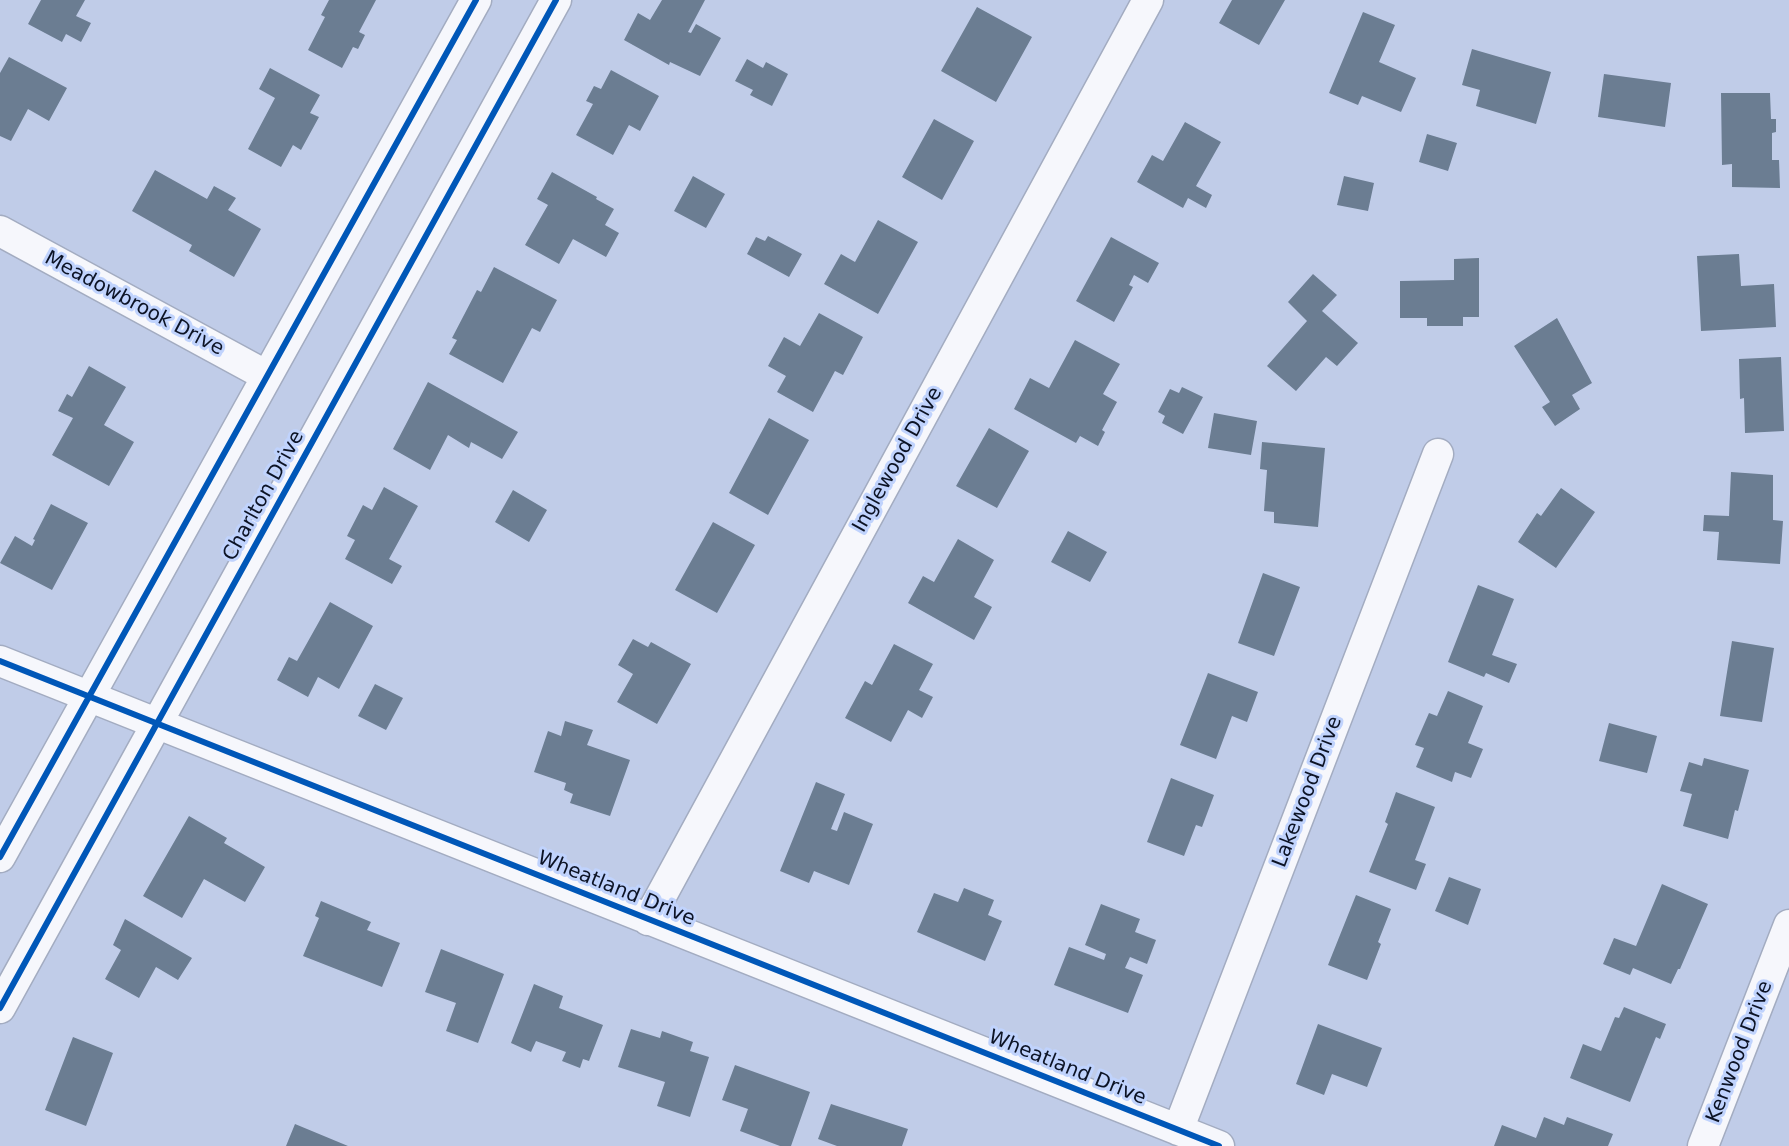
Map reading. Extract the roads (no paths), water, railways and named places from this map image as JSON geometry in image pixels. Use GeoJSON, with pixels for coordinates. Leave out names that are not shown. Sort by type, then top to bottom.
{"type":"FeatureCollection","features":[{"type":"Feature","properties":{"kind":"street"},"geometry":{"type":"LineString","coordinates":[[0,857],[476,0]]}},
{"type":"Feature","properties":{"kind":"street","name":"Charlton Drive"},"geometry":{"type":"LineString","coordinates":[[0,1008],[556,0]]}},
{"type":"Feature","properties":{"kind":"street","name":"Inglewood Drive"},"geometry":{"type":"LineString","coordinates":[[648,920],[1148,0]]}},
{"type":"Feature","properties":{"kind":"street","name":"Meadowbrook Drive"},"geometry":{"type":"LineString","coordinates":[[0,231],[267,376]]}},
{"type":"Feature","properties":{"kind":"street","name":"Lakewood Drive"},"geometry":{"type":"LineString","coordinates":[[1178,1130],[1438,454]]}},
{"type":"Feature","properties":{"kind":"street","name":"Wheatland Drive"},"geometry":{"type":"LineString","coordinates":[[0,661],[1220,1146]]}},
{"type":"Feature","properties":{"kind":"street","name":"Kenwood Drive"},"geometry":{"type":"LineString","coordinates":[[1704,1146],[1789,925]]}}]}
